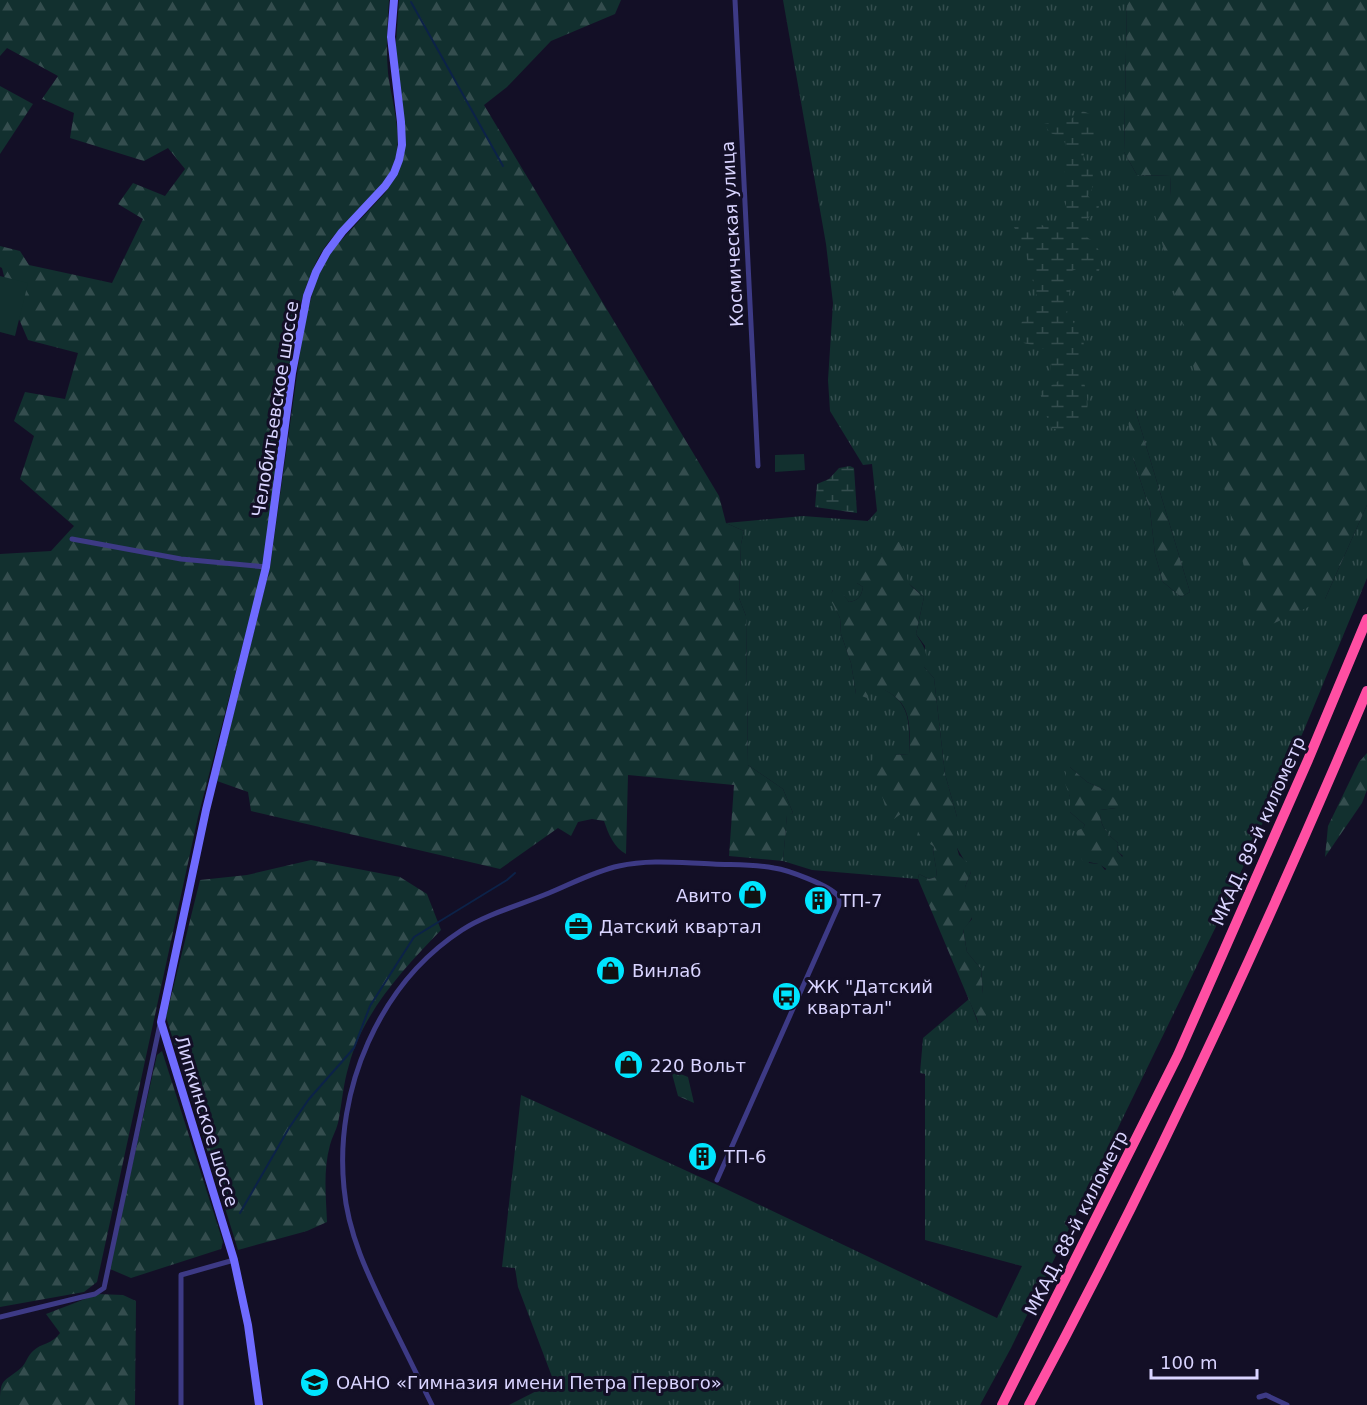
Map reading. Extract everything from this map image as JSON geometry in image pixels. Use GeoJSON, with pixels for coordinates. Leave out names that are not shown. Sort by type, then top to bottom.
{"type":"FeatureCollection","features":[{"type":"Feature","properties":{"kind":"highway","name":"МКАД, 89-й километр"},"geometry":{"type":"LineString","coordinates":[[1178,1055],[1308,760],[1367,619]]}},
{"type":"Feature","properties":{"kind":"highway"},"geometry":{"type":"LineString","coordinates":[[1029,1405],[1073,1323],[1202,1064],[1367,691]]}},
{"type":"Feature","properties":{"kind":"highway","name":"МКАД, 88-й километр"},"geometry":{"type":"LineString","coordinates":[[1002,1405],[1178,1055]]}},
{"type":"Feature","properties":{"kind":"street","name":"Челобитьевское шоссе"},"geometry":{"type":"LineString","coordinates":[[206,810],[266,567],[292,373],[307,296],[327,252],[386,186],[399,160],[402,145],[401,122],[391,37],[394,0]]}},
{"type":"Feature","properties":{"kind":"street","name":"Космическая улица"},"geometry":{"type":"LineString","coordinates":[[735,0],[758,466]]}},
{"type":"Feature","properties":{"kind":"street"},"geometry":{"type":"LineString","coordinates":[[72,539],[181,559],[266,567]]}},
{"type":"Feature","properties":{"kind":"street","name":"Липкинское шоссе"},"geometry":{"type":"LineString","coordinates":[[206,810],[161,1022],[234,1260],[248,1325],[259,1405]]}},
{"type":"Feature","properties":{"kind":"street"},"geometry":{"type":"LineString","coordinates":[[432,1405],[356,1246],[343,1186],[343,1147],[355,1079],[380,1018],[409,976],[447,940],[473,924],[616,866],[646,861],[775,868],[799,875],[836,894],[840,905],[717,1179]]}},
{"type":"Feature","properties":{"kind":"street"},"geometry":{"type":"LineString","coordinates":[[0,1317],[88,1296],[104,1287],[161,1022]]}},
{"type":"Feature","properties":{"kind":"street"},"geometry":{"type":"LineString","coordinates":[[181,1405],[182,1275],[234,1260]]}},
{"type":"Feature","properties":{"kind":"street"},"geometry":{"type":"LineString","coordinates":[[1259,1397],[1266,1395],[1287,1405]]}},
{"type":"Feature","properties":{"kind":"green space"},"geometry":{"type":"Polygon","coordinates":[[[0,0],[389,0],[387,64],[398,140],[395,160],[382,186],[339,230],[321,253],[307,284],[297,317],[262,571],[198,817],[97,1282],[84,1292],[0,1307],[0,554],[51,551],[74,526],[20,479],[34,436],[14,421],[25,392],[65,399],[78,353],[28,340],[9,296],[0,267],[0,246],[20,251],[29,265],[112,283],[143,219],[118,204],[133,183],[165,196],[185,169],[168,148],[144,161],[70,138],[74,113],[42,99],[58,76],[7,48],[0,56],[0,0]]]}},
{"type":"Feature","properties":{"kind":"green space"},"geometry":{"type":"Polygon","coordinates":[[[399,0],[621,0],[615,14],[551,41],[507,87],[484,105],[719,496],[726,523],[744,531],[741,544],[739,598],[746,616],[748,765],[783,789],[793,813],[787,815],[783,861],[729,856],[734,785],[628,775],[626,854],[615,844],[604,821],[592,819],[578,822],[571,836],[558,828],[500,869],[251,811],[248,792],[217,781],[270,567],[304,325],[316,280],[332,250],[385,193],[398,172],[404,154],[395,57],[399,0]]]}},
{"type":"Feature","properties":{"kind":"green space"},"geometry":{"type":"Polygon","coordinates":[[[783,0],[1127,0],[1124,152],[1137,175],[1171,176],[1170,196],[1325,599],[1367,505],[1367,578],[1304,730],[1224,910],[1011,1348],[980,1405],[509,1405],[554,1382],[518,1287],[515,1268],[502,1267],[521,1095],[724,1188],[997,1318],[1022,1266],[925,1240],[925,1074],[920,1073],[923,1038],[969,999],[979,1026],[983,994],[981,969],[967,952],[963,929],[972,919],[965,887],[971,872],[957,848],[957,817],[945,774],[934,678],[924,667],[925,646],[916,634],[924,597],[907,582],[905,575],[882,553],[857,583],[863,587],[857,599],[849,602],[839,590],[833,590],[830,597],[840,618],[841,634],[851,663],[856,694],[876,686],[888,691],[896,698],[906,713],[909,754],[894,755],[906,810],[925,816],[927,833],[934,847],[936,877],[929,879],[919,874],[918,879],[812,870],[783,861],[787,814],[793,813],[783,789],[748,765],[746,616],[739,598],[741,544],[744,531],[726,523],[803,516],[868,521],[877,511],[872,464],[863,465],[830,411],[828,380],[833,303],[826,244],[783,0]],[[1135,409],[1133,458],[1150,510],[1155,554],[1163,582],[1181,597],[1190,592],[1135,409]],[[1070,767],[1066,779],[1070,812],[1085,825],[1083,828],[1089,863],[1100,864],[1105,870],[1123,856],[1117,851],[1118,843],[1102,825],[1100,810],[1116,808],[1105,790],[1087,782],[1070,767]]]}},
{"type":"Feature","properties":{"kind":"green space"},"geometry":{"type":"Polygon","coordinates":[[[1127,0],[1367,0],[1367,505],[1325,599],[1260,630],[1154,211],[1170,196],[1171,176],[1137,175],[1124,152],[1127,0]]]}},
{"type":"Feature","properties":{"kind":"green space"},"geometry":{"type":"Polygon","coordinates":[[[0,86],[33,104],[0,154],[0,86]]]}},
{"type":"Feature","properties":{"kind":"green space"},"geometry":{"type":"Polygon","coordinates":[[[1083,111],[1092,115],[1097,132],[1084,151],[1083,164],[1093,171],[1092,189],[1088,196],[1099,206],[1098,210],[1087,219],[1082,234],[1094,242],[1102,256],[1099,271],[1092,272],[1082,266],[1072,271],[1067,314],[1083,338],[1080,372],[1088,405],[1086,418],[1080,429],[1064,431],[1051,428],[1040,392],[1060,380],[1050,373],[1052,355],[1049,350],[1024,343],[1019,337],[1021,323],[1033,309],[1037,297],[1024,247],[1014,227],[1029,219],[1046,227],[1066,221],[1065,138],[1050,133],[1044,124],[1069,120],[1083,111]]]}},
{"type":"Feature","properties":{"kind":"green space"},"geometry":{"type":"Polygon","coordinates":[[[0,276],[28,283],[15,336],[0,332],[0,276]]]}},
{"type":"Feature","properties":{"kind":"green space"},"geometry":{"type":"Polygon","coordinates":[[[1135,409],[1190,592],[1181,597],[1163,582],[1155,554],[1150,510],[1133,458],[1127,411],[1135,409]]]}},
{"type":"Feature","properties":{"kind":"green space"},"geometry":{"type":"Polygon","coordinates":[[[804,454],[805,470],[775,472],[775,455],[804,454]]]}},
{"type":"Feature","properties":{"kind":"green space"},"geometry":{"type":"Polygon","coordinates":[[[850,466],[854,468],[857,513],[815,507],[817,484],[829,479],[839,468],[850,466]]]}},
{"type":"Feature","properties":{"kind":"green space"},"geometry":{"type":"Polygon","coordinates":[[[884,540],[900,542],[910,562],[907,579],[924,597],[916,634],[926,654],[924,667],[934,678],[945,774],[957,817],[957,848],[959,855],[970,865],[971,872],[965,887],[974,909],[963,930],[967,952],[981,969],[983,994],[989,999],[987,1014],[979,1028],[918,879],[919,874],[929,879],[936,877],[934,847],[917,836],[919,828],[925,823],[925,817],[911,816],[906,810],[894,819],[888,816],[872,762],[875,750],[882,747],[894,755],[909,754],[910,732],[906,713],[896,698],[876,687],[867,698],[856,694],[851,663],[841,634],[840,618],[829,597],[833,590],[840,590],[849,602],[859,598],[863,587],[853,576],[856,569],[882,553],[879,546],[884,540]]]}},
{"type":"Feature","properties":{"kind":"green space"},"geometry":{"type":"Polygon","coordinates":[[[1367,753],[1367,790],[1362,803],[1325,857],[1328,826],[1359,762],[1367,753]]]}},
{"type":"Feature","properties":{"kind":"green space"},"geometry":{"type":"Polygon","coordinates":[[[1063,766],[1070,767],[1087,782],[1105,790],[1120,803],[1116,808],[1100,810],[1100,815],[1107,833],[1118,843],[1117,851],[1124,865],[1120,874],[1082,860],[1076,831],[1085,825],[1070,812],[1070,797],[1063,766]]]}},
{"type":"Feature","properties":{"kind":"green space"},"geometry":{"type":"Polygon","coordinates":[[[311,860],[400,877],[427,894],[441,930],[386,992],[355,1046],[345,1079],[338,1123],[326,1164],[327,1222],[307,1231],[238,1250],[166,1017],[200,880],[247,875],[311,860]]]}},
{"type":"Feature","properties":{"kind":"green space"},"geometry":{"type":"Polygon","coordinates":[[[162,1051],[223,1242],[221,1249],[131,1278],[110,1269],[110,1264],[157,1055],[162,1051]]]}},
{"type":"Feature","properties":{"kind":"green space"},"geometry":{"type":"Polygon","coordinates":[[[671,1070],[688,1077],[694,1103],[678,1096],[671,1070]]]}},
{"type":"Feature","properties":{"kind":"green space"},"geometry":{"type":"Polygon","coordinates":[[[98,1294],[123,1295],[136,1301],[135,1405],[0,1405],[4,1381],[22,1367],[33,1351],[60,1333],[46,1314],[98,1294]]]}},
{"type":"Feature","properties":{"kind":"waterway"},"geometry":{"type":"LineString","coordinates":[[411,2],[503,166]]}},
{"type":"Feature","properties":{"kind":"waterway"},"geometry":{"type":"LineString","coordinates":[[240,1213],[289,1128],[309,1099],[354,1048],[370,1006],[414,937],[515,873]]}},
{"type":"Feature","properties":{"kind":"place","name":"Авито"},"geometry":{"type":"Point","coordinates":[753,895]}},
{"type":"Feature","properties":{"kind":"place","name":"ТП-7"},"geometry":{"type":"Point","coordinates":[819,900]}},
{"type":"Feature","properties":{"kind":"place","name":"Датский квартал"},"geometry":{"type":"Point","coordinates":[578,926]}},
{"type":"Feature","properties":{"kind":"place","name":"Винлаб"},"geometry":{"type":"Point","coordinates":[611,970]}},
{"type":"Feature","properties":{"kind":"place","name":"ЖК \"Датский квартал\""},"geometry":{"type":"Point","coordinates":[786,996]}},
{"type":"Feature","properties":{"kind":"place","name":"220 Вольт"},"geometry":{"type":"Point","coordinates":[629,1065]}},
{"type":"Feature","properties":{"kind":"place","name":"ТП-6"},"geometry":{"type":"Point","coordinates":[703,1156]}},
{"type":"Feature","properties":{"kind":"place","name":"ОАНО «Гимназия имени Петра Первого»"},"geometry":{"type":"Point","coordinates":[315,1382]}}]}
